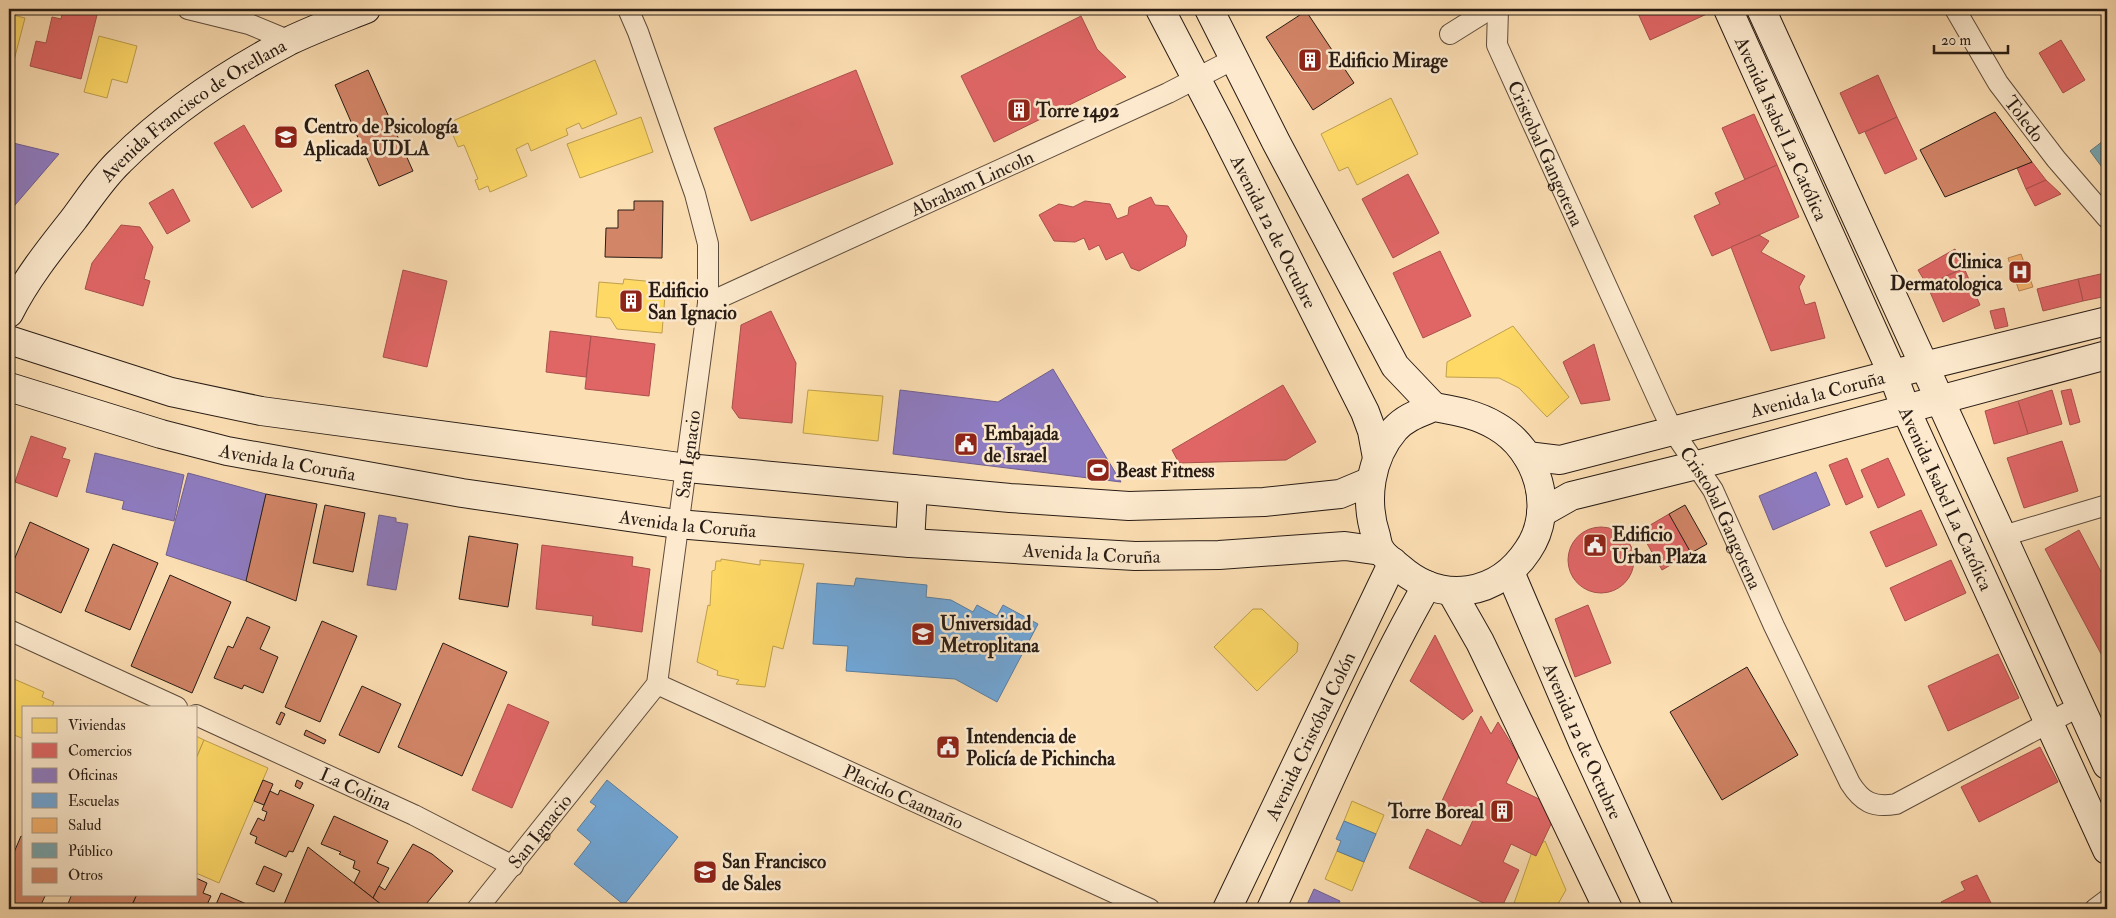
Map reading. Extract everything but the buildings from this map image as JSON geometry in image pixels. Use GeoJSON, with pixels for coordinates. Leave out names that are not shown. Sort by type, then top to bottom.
{"type":"FeatureCollection","features":[{"type":"Feature","properties":{"kind":"main road","name":"Avenida Francisco de Orellana"},"geometry":{"type":"LineString","coordinates":[[9,313],[48,251],[119,162],[149,134],[206,90],[290,41],[366,9]]}},
{"type":"Feature","properties":{"kind":"main road","name":"Avenida 12 de Octubre"},"geometry":{"type":"LineString","coordinates":[[1160,9],[1365,412],[1372,432],[1374,470]]}},
{"type":"Feature","properties":{"kind":"main road"},"geometry":{"type":"LineString","coordinates":[[1209,9],[1276,142],[1395,366],[1434,407]]}},
{"type":"Feature","properties":{"kind":"main road","name":"Avenida Isabel La Católica"},"geometry":{"type":"LineString","coordinates":[[1728,9],[1893,375],[1906,410],[2107,850]]}},
{"type":"Feature","properties":{"kind":"main road","name":"Avenida Isabel La Católica"},"geometry":{"type":"LineString","coordinates":[[1761,9],[2107,765]]}},
{"type":"Feature","properties":{"kind":"main road","name":"Avenida Francisco de Orellana"},"geometry":{"type":"LineString","coordinates":[[9,278],[48,251]]}},
{"type":"Feature","properties":{"kind":"main road","name":"Avenida la Coruña"},"geometry":{"type":"LineString","coordinates":[[1527,456],[1560,460],[2107,321]]}},
{"type":"Feature","properties":{"kind":"main road"},"geometry":{"type":"LineString","coordinates":[[9,340],[171,392],[261,411],[687,468],[1076,504],[1129,506],[1183,506],[1264,502],[1340,494],[1374,470]]}},
{"type":"Feature","properties":{"kind":"main road","name":"Avenida la Coruña"},"geometry":{"type":"LineString","coordinates":[[1541,513],[1571,496],[1697,465],[2107,355]]}},
{"type":"Feature","properties":{"kind":"main road","name":"Avenida la Coruña"},"geometry":{"type":"LineString","coordinates":[[9,387],[134,426],[227,451],[462,493],[677,524],[910,543],[1135,556],[1219,555],[1345,546],[1387,556]]}},
{"type":"Feature","properties":{"kind":"main road"},"geometry":{"type":"LineString","coordinates":[[1434,407],[1471,414],[1495,425],[1512,437],[1527,456],[1537,476],[1542,495],[1541,513],[1535,540],[1510,572],[1494,582],[1475,589],[1439,588],[1408,575],[1387,556],[1374,529],[1370,506],[1374,470],[1396,429],[1410,416],[1434,407]]}},
{"type":"Feature","properties":{"kind":"main road"},"geometry":{"type":"LineString","coordinates":[[910,543],[913,489]]}},
{"type":"Feature","properties":{"kind":"main road","name":"Avenida Cristóbal Colón"},"geometry":{"type":"LineString","coordinates":[[1227,909],[1387,556]]}},
{"type":"Feature","properties":{"kind":"main road","name":"Avenida 12 de Octubre"},"geometry":{"type":"LineString","coordinates":[[1510,572],[1584,745],[1659,909]]}},
{"type":"Feature","properties":{"kind":"main road"},"geometry":{"type":"LineString","coordinates":[[1439,588],[1480,642],[1608,909]]}},
{"type":"Feature","properties":{"kind":"main road","name":"Avenida Cristóbal Colón"},"geometry":{"type":"LineString","coordinates":[[1271,909],[1406,622],[1439,588]]}},
{"type":"Feature","properties":{"kind":"street"},"geometry":{"type":"LineString","coordinates":[[188,9],[249,24],[290,41]]}},
{"type":"Feature","properties":{"kind":"street","name":"San Ignacio"},"geometry":{"type":"LineString","coordinates":[[477,909],[657,684],[708,303],[708,244],[695,194],[638,32],[628,9]]}},
{"type":"Feature","properties":{"kind":"street"},"geometry":{"type":"LineString","coordinates":[[1450,34],[1490,9]]}},
{"type":"Feature","properties":{"kind":"street","name":"Cristobal Gangotena"},"geometry":{"type":"LineString","coordinates":[[1498,9],[1497,45],[1673,431],[1713,490],[1774,626],[1845,774],[1858,796],[1870,804],[1884,806],[1896,804],[2080,706]]}},
{"type":"Feature","properties":{"kind":"street","name":"Toledo"},"geometry":{"type":"LineString","coordinates":[[1955,9],[1998,83],[2056,159],[2107,218]]}},
{"type":"Feature","properties":{"kind":"street","name":"Abraham Lincoln"},"geometry":{"type":"LineString","coordinates":[[708,303],[1196,79],[1234,59]]}},
{"type":"Feature","properties":{"kind":"street"},"geometry":{"type":"LineString","coordinates":[[2002,536],[2107,505]]}},
{"type":"Feature","properties":{"kind":"street"},"geometry":{"type":"LineString","coordinates":[[9,630],[175,706]]}},
{"type":"Feature","properties":{"kind":"street","name":"Placido Caamaño"},"geometry":{"type":"LineString","coordinates":[[657,684],[1150,909]]}},
{"type":"Feature","properties":{"kind":"street","name":"La Colina"},"geometry":{"type":"LineString","coordinates":[[198,717],[414,815],[513,866]]}},
{"type":"Feature","properties":{"kind":"street"},"geometry":{"type":"LineString","coordinates":[[2094,909],[2107,900]]}},
{"type":"Feature","properties":{"kind":"place","name":"Edificio Mirage"},"geometry":{"type":"Point","coordinates":[1310,60]}},
{"type":"Feature","properties":{"kind":"place","name":"Torre 1492"},"geometry":{"type":"Point","coordinates":[1019,110]}},
{"type":"Feature","properties":{"kind":"place","name":"Centro de Psicología Aplicada UDLA"},"geometry":{"type":"Point","coordinates":[286,137]}},
{"type":"Feature","properties":{"kind":"place","name":"Clinica Dermatologica"},"geometry":{"type":"Point","coordinates":[2020,272]}},
{"type":"Feature","properties":{"kind":"place","name":"Edificio San Ignacio"},"geometry":{"type":"Point","coordinates":[631,301]}},
{"type":"Feature","properties":{"kind":"place","name":"Embajada de Israel"},"geometry":{"type":"Point","coordinates":[966,444]}},
{"type":"Feature","properties":{"kind":"place","name":"Beast Fitness"},"geometry":{"type":"Point","coordinates":[1098,470]}},
{"type":"Feature","properties":{"kind":"place","name":"Edificio Urban Plaza"},"geometry":{"type":"Point","coordinates":[1595,545]}},
{"type":"Feature","properties":{"kind":"place","name":"Universidad Metroplitana"},"geometry":{"type":"Point","coordinates":[923,634]}},
{"type":"Feature","properties":{"kind":"place","name":"Intendencia de Policía de Pichincha"},"geometry":{"type":"Point","coordinates":[948,747]}},
{"type":"Feature","properties":{"kind":"place","name":"Torre Boreal"},"geometry":{"type":"Point","coordinates":[1502,811]}},
{"type":"Feature","properties":{"kind":"place","name":"San Francisco de Sales"},"geometry":{"type":"Point","coordinates":[705,872]}}]}
